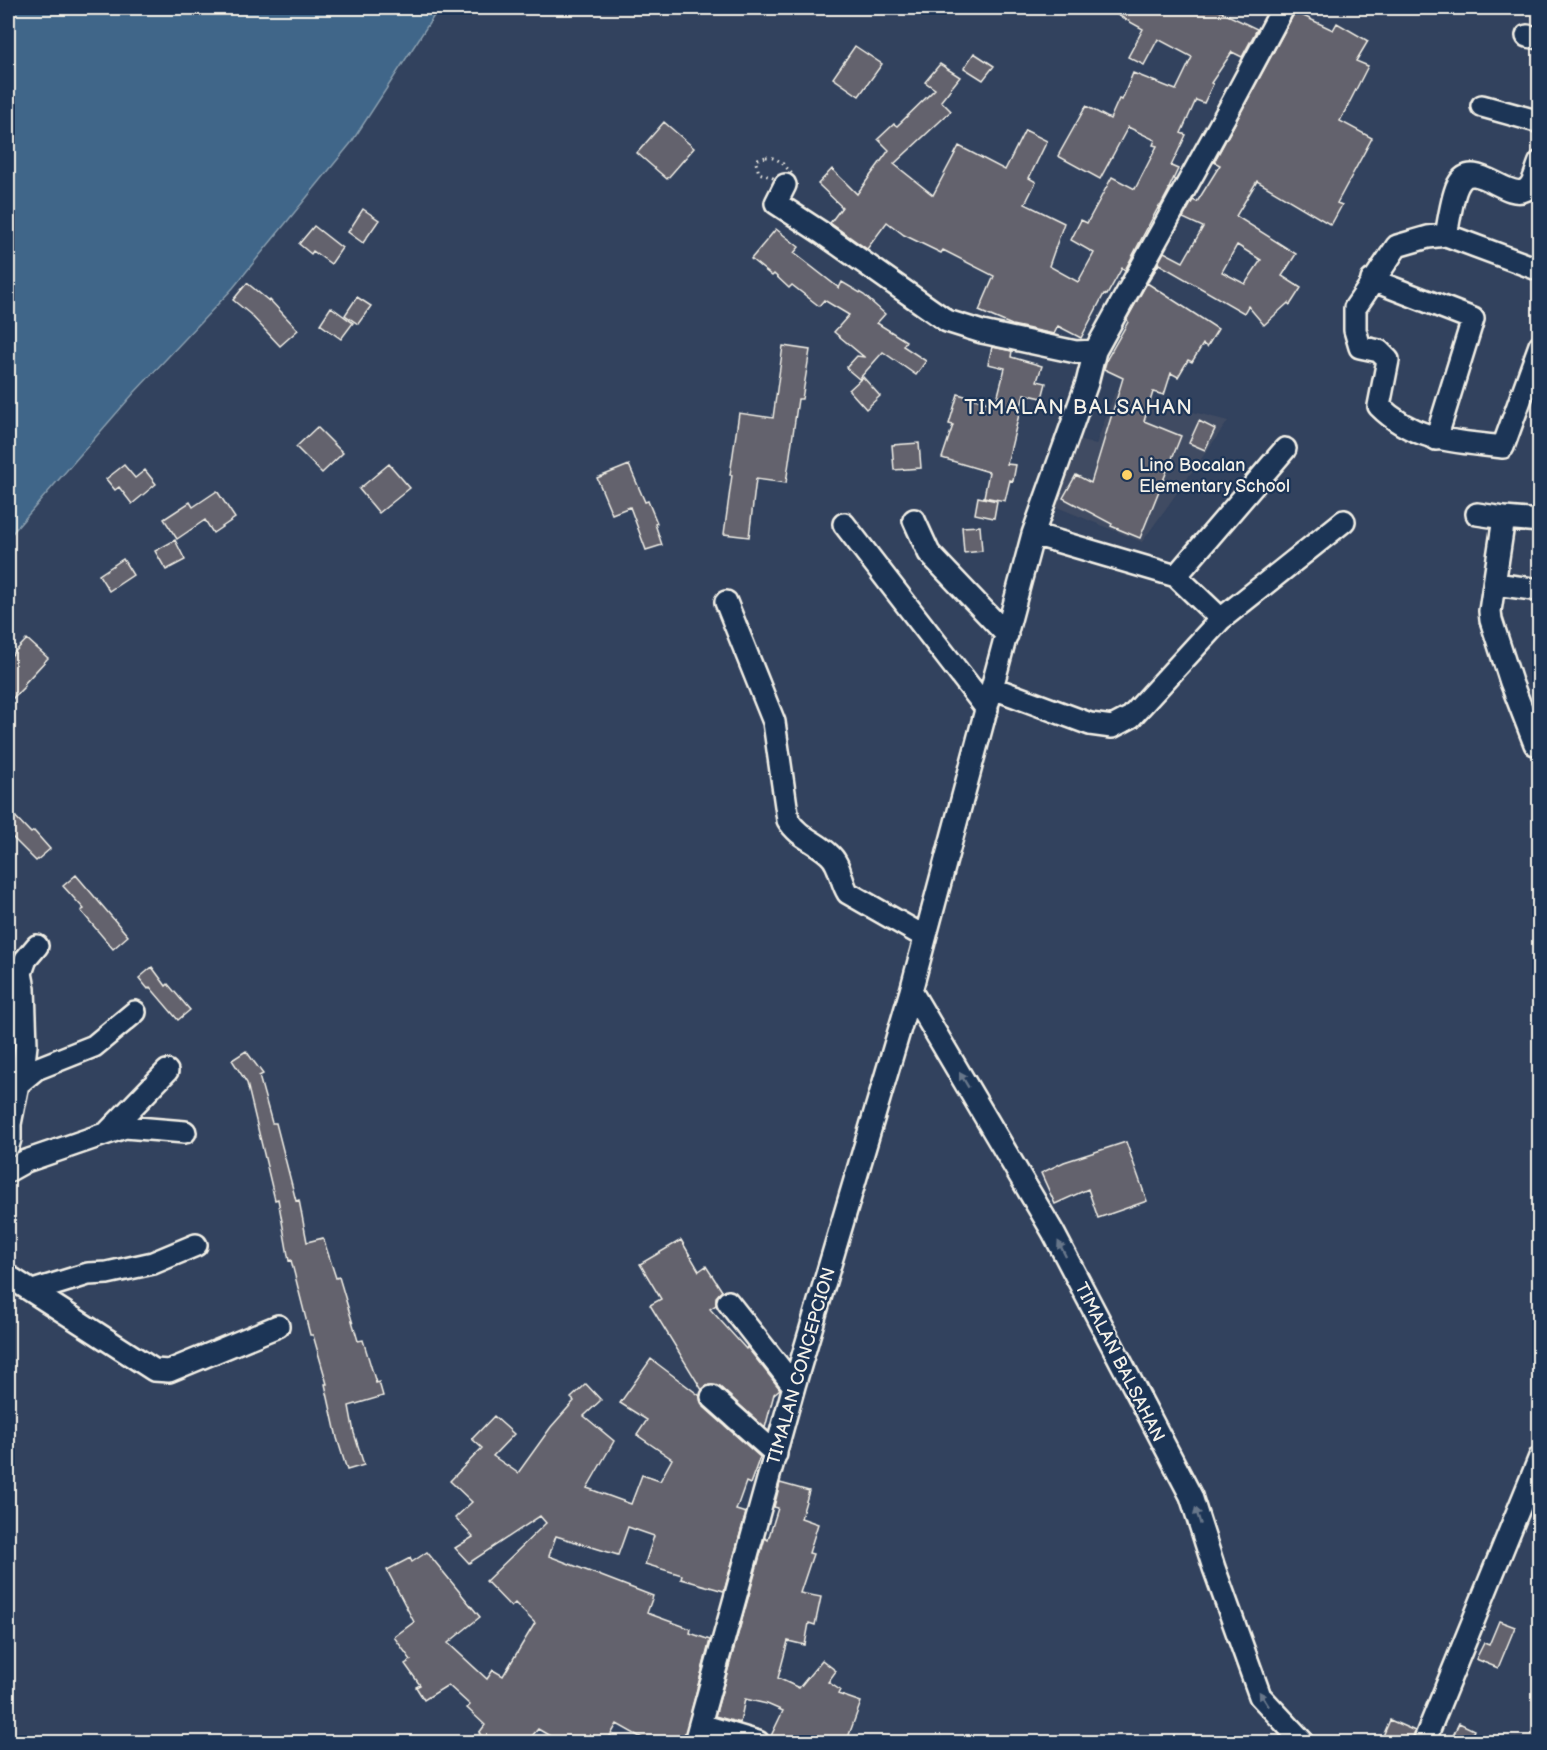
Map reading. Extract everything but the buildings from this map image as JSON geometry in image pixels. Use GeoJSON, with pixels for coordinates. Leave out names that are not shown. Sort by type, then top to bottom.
{"type":"FeatureCollection","features":[{"type":"Feature","properties":{"kind":"street","name":"TIMALAN CONCEPCION"},"geometry":{"type":"LineString","coordinates":[[698,1734],[794,1386],[911,991],[1033,534],[1087,383],[1095,351],[1282,8]]}},
{"type":"Feature","properties":{"kind":"street"},"geometry":{"type":"LineString","coordinates":[[1482,106],[1539,122]]}},
{"type":"Feature","properties":{"kind":"street"},"geometry":{"type":"LineString","coordinates":[[1446,235],[1458,184],[1466,176],[1474,174],[1517,191],[1525,190],[1532,184],[1539,162]]}},
{"type":"Feature","properties":{"kind":"street"},"geometry":{"type":"LineString","coordinates":[[785,185],[776,203],[822,232],[946,321],[982,332],[1076,352],[1095,351]]}},
{"type":"Feature","properties":{"kind":"street"},"geometry":{"type":"LineString","coordinates":[[1539,270],[1446,235],[1428,237],[1397,246],[1355,308],[1355,330],[1359,347],[1378,351],[1388,360],[1378,406],[1394,422],[1436,439],[1503,447],[1539,345]]}},
{"type":"Feature","properties":{"kind":"street"},"geometry":{"type":"LineString","coordinates":[[1372,280],[1473,319],[1436,439]]}},
{"type":"Feature","properties":{"kind":"street"},"geometry":{"type":"LineString","coordinates":[[1176,576],[1285,449]]}},
{"type":"Feature","properties":{"kind":"street"},"geometry":{"type":"LineString","coordinates":[[1477,514],[1539,521]]}},
{"type":"Feature","properties":{"kind":"street"},"geometry":{"type":"LineString","coordinates":[[1504,518],[1496,584],[1490,611],[1491,620],[1534,744],[1539,731]]}},
{"type":"Feature","properties":{"kind":"street"},"geometry":{"type":"LineString","coordinates":[[914,520],[928,553],[1007,635]]}},
{"type":"Feature","properties":{"kind":"street"},"geometry":{"type":"LineString","coordinates":[[993,688],[1090,724],[1112,727],[1131,717],[1221,619],[1344,521]]}},
{"type":"Feature","properties":{"kind":"street"},"geometry":{"type":"LineString","coordinates":[[844,524],[987,709]]}},
{"type":"Feature","properties":{"kind":"street"},"geometry":{"type":"LineString","coordinates":[[1033,534],[1176,576],[1221,619]]}},
{"type":"Feature","properties":{"kind":"street"},"geometry":{"type":"LineString","coordinates":[[1496,584],[1539,590]]}},
{"type":"Feature","properties":{"kind":"street"},"geometry":{"type":"LineString","coordinates":[[726,602],[774,722],[788,820],[794,831],[831,854],[848,893],[926,937]]}},
{"type":"Feature","properties":{"kind":"street"},"geometry":{"type":"LineString","coordinates":[[8,1146],[26,1045],[24,989],[21,973],[26,959],[37,946]]}},
{"type":"Feature","properties":{"kind":"street","name":"TIMALAN BALSAHAN"},"geometry":{"type":"LineString","coordinates":[[911,991],[1053,1232],[1191,1496],[1260,1696],[1302,1743]]}},
{"type":"Feature","properties":{"kind":"street"},"geometry":{"type":"LineString","coordinates":[[18,1084],[36,1069],[94,1047],[135,1012]]}},
{"type":"Feature","properties":{"kind":"street"},"geometry":{"type":"LineString","coordinates":[[107,1132],[167,1071]]}},
{"type":"Feature","properties":{"kind":"street"},"geometry":{"type":"LineString","coordinates":[[8,1171],[26,1161],[107,1132],[134,1127],[185,1132]]}},
{"type":"Feature","properties":{"kind":"street"},"geometry":{"type":"LineString","coordinates":[[33,1291],[88,1275],[153,1263],[196,1245]]}},
{"type":"Feature","properties":{"kind":"street"},"geometry":{"type":"LineString","coordinates":[[8,1276],[154,1370],[169,1371],[278,1326]]}},
{"type":"Feature","properties":{"kind":"street"},"geometry":{"type":"LineString","coordinates":[[728,1302],[794,1386]]}},
{"type":"Feature","properties":{"kind":"street"},"geometry":{"type":"LineString","coordinates":[[712,1397],[776,1454]]}},
{"type":"Feature","properties":{"kind":"street"},"geometry":{"type":"LineString","coordinates":[[1424,1743],[1539,1457]]}},
{"type":"Feature","properties":{"kind":"street"},"geometry":{"type":"LineString","coordinates":[[698,1734],[758,1743]]}},
{"type":"Feature","properties":{"kind":"shaded area"},"geometry":{"type":"Polygon","coordinates":[[[8,8],[439,8],[351,143],[233,288],[134,393],[8,538],[8,8]]]}},
{"type":"Feature","properties":{"kind":"shaded area","name":"Lino Bocalan Elementary School"},"geometry":{"type":"Polygon","coordinates":[[[1115,392],[1228,421],[1142,542],[1052,505],[1078,440],[1096,445],[1115,392]]]}},
{"type":"Feature","properties":{"kind":"place","name":"Lino Bocalan Elementary School"},"geometry":{"type":"Point","coordinates":[1127,475]}},
{"type":"Feature","properties":{"kind":"district","name":"TIMALAN BALSAHAN"},"geometry":{"type":"Point","coordinates":[1079,407]}}]}
